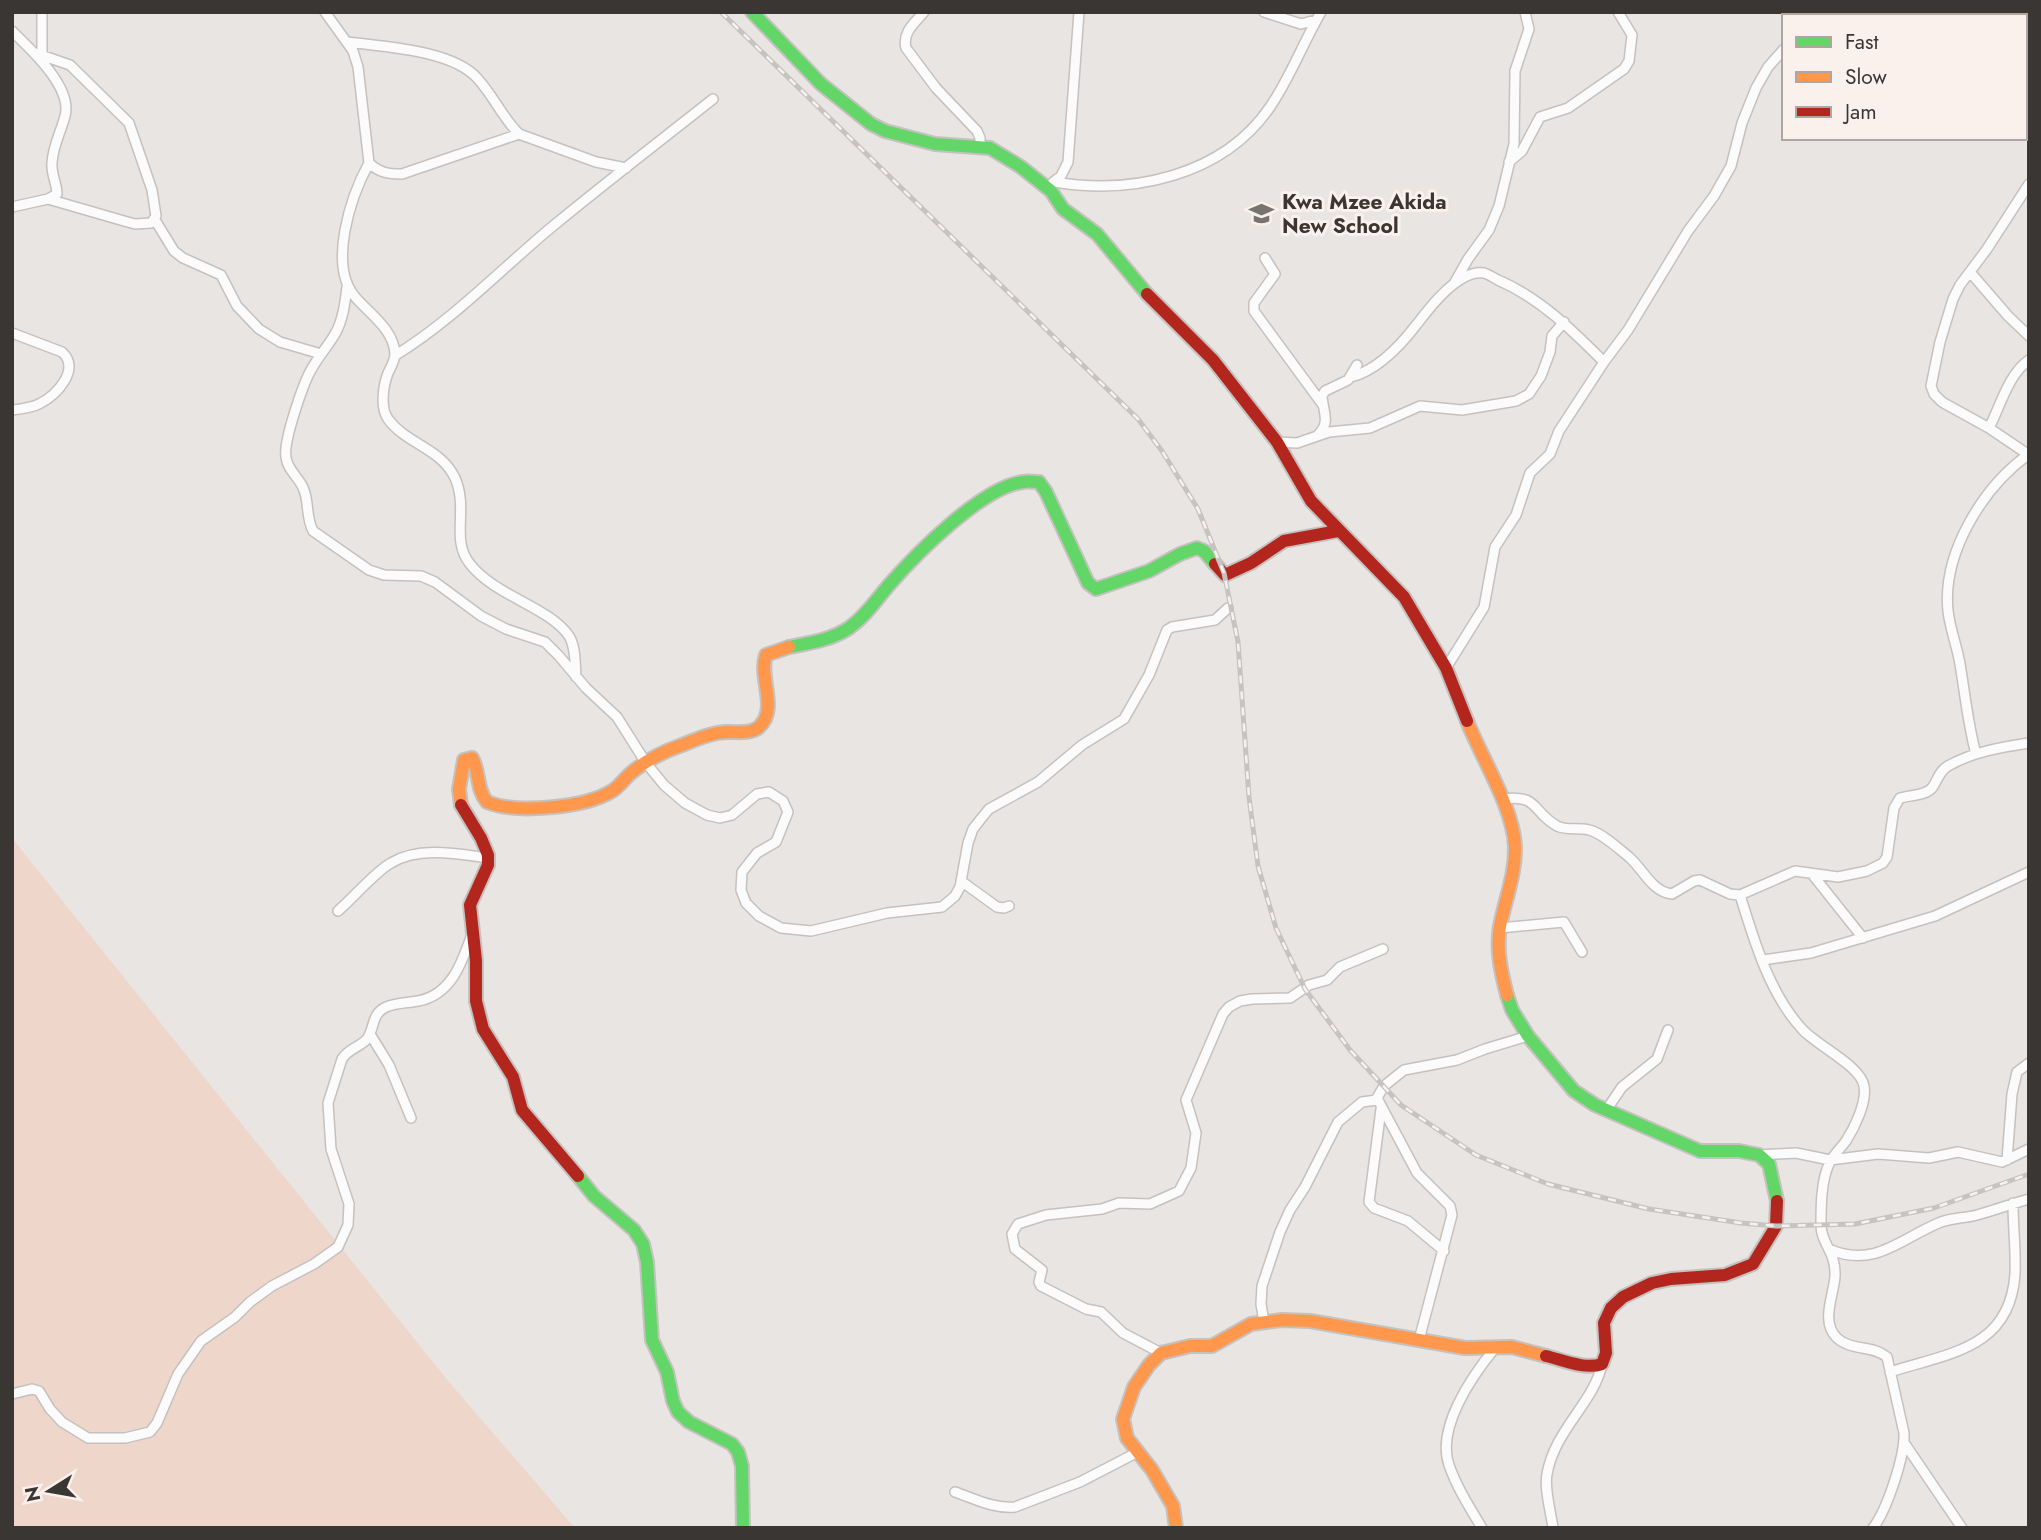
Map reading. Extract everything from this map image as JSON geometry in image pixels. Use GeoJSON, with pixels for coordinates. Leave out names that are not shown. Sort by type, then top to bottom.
{"type":"FeatureCollection","features":[{"type":"Feature","properties":{"kind":"street"},"geometry":{"type":"LineString","coordinates":[[38,54],[42,12]]}},
{"type":"Feature","properties":{"kind":"street"},"geometry":{"type":"LineString","coordinates":[[325,12],[348,42],[358,67],[369,163],[349,207],[344,238],[347,287],[342,318],[335,335],[302,388],[285,457],[303,487],[309,524],[313,531],[369,570],[384,575],[421,576],[435,582],[481,615],[506,629],[545,642],[576,677],[617,716],[646,763],[685,803],[707,815],[720,818],[733,816],[757,794],[769,792],[783,801],[788,811],[776,842],[757,853],[742,872],[741,890],[746,903],[760,916],[781,928],[811,931],[887,912],[934,909],[948,903],[961,881],[970,836],[989,809],[1038,782],[1082,745],[1124,719],[1149,675],[1167,630],[1215,620],[1228,608]]}},
{"type":"Feature","properties":{"kind":"street"},"geometry":{"type":"LineString","coordinates":[[752,12],[821,84],[871,124],[885,131],[935,144],[980,147],[998,153],[1048,182],[1111,186],[1177,175],[1204,164],[1234,144],[1270,106],[1319,16]]}},
{"type":"Feature","properties":{"kind":"street"},"geometry":{"type":"LineString","coordinates":[[924,12],[907,33],[904,40],[906,48],[936,88],[977,131],[980,147]]}},
{"type":"Feature","properties":{"kind":"street"},"geometry":{"type":"LineString","coordinates":[[1048,182],[1061,176],[1068,162],[1079,12]]}},
{"type":"Feature","properties":{"kind":"street"},"geometry":{"type":"LineString","coordinates":[[1264,12],[1301,24],[1319,16]]}},
{"type":"Feature","properties":{"kind":"street"},"geometry":{"type":"LineString","coordinates":[[1317,436],[1326,424],[1322,405],[1325,391],[1366,371],[1395,349],[1454,283],[1494,221],[1515,130],[1515,71],[1529,29],[1525,12]]}},
{"type":"Feature","properties":{"kind":"street"},"geometry":{"type":"LineString","coordinates":[[1509,162],[1522,151],[1540,117],[1568,108],[1628,64],[1632,36],[1618,12]]}},
{"type":"Feature","properties":{"kind":"street"},"geometry":{"type":"LineString","coordinates":[[12,31],[38,54],[65,96],[66,114],[55,141],[51,165],[58,192],[48,200]]}},
{"type":"Feature","properties":{"kind":"street"},"geometry":{"type":"LineString","coordinates":[[348,42],[444,57],[460,64],[481,83],[506,121],[519,134],[596,162],[626,168]]}},
{"type":"Feature","properties":{"kind":"street"},"geometry":{"type":"LineString","coordinates":[[1446,668],[1484,607],[1495,547],[1516,515],[1530,473],[1550,454],[1559,431],[1628,330],[1688,231],[1724,179],[1735,156],[1742,123],[1756,88],[1782,52]]}},
{"type":"Feature","properties":{"kind":"street"},"geometry":{"type":"LineString","coordinates":[[38,54],[70,65],[129,123],[152,190],[155,220],[174,251],[183,258],[221,275],[237,306],[260,329],[280,342],[321,354]]}},
{"type":"Feature","properties":{"kind":"street"},"geometry":{"type":"LineString","coordinates":[[396,355],[424,338],[551,227],[713,99]]}},
{"type":"Feature","properties":{"kind":"street"},"geometry":{"type":"LineString","coordinates":[[369,163],[386,173],[402,174],[519,134]]}},
{"type":"Feature","properties":{"kind":"street"},"geometry":{"type":"LineString","coordinates":[[1048,182],[1063,209],[1097,233],[1135,281],[1213,360],[1277,442],[1311,501],[1404,597],[1446,668],[1478,748],[1503,799],[1515,843],[1515,859],[1500,928],[1498,955],[1501,977],[1513,1010],[1528,1036],[1574,1091],[1595,1105],[1700,1150],[1739,1151],[1759,1155],[1796,1153],[1830,1160],[1878,1154],[1929,1158],[1958,1152],[1996,1162],[2007,1160],[2029,1149]]}},
{"type":"Feature","properties":{"kind":"street"},"geometry":{"type":"LineString","coordinates":[[1976,754],[1957,643],[1948,614],[1952,569],[1962,536],[1978,507],[2029,454],[1942,402],[1931,386],[1953,299],[2029,184]]}},
{"type":"Feature","properties":{"kind":"street"},"geometry":{"type":"LineString","coordinates":[[12,207],[48,200],[135,224],[155,220]]}},
{"type":"Feature","properties":{"kind":"street"},"geometry":{"type":"LineString","coordinates":[[1265,258],[1276,274],[1254,303],[1254,311],[1322,405]]}},
{"type":"Feature","properties":{"kind":"street"},"geometry":{"type":"LineString","coordinates":[[1970,272],[2029,336]]}},
{"type":"Feature","properties":{"kind":"street"},"geometry":{"type":"LineString","coordinates":[[1454,283],[1470,275],[1484,273],[1520,289],[1564,322],[1604,362]]}},
{"type":"Feature","properties":{"kind":"street"},"geometry":{"type":"LineString","coordinates":[[347,287],[392,341],[396,355],[384,386],[384,412],[389,421],[440,457],[450,470],[459,491],[462,509],[460,540],[463,554],[479,576],[544,615],[569,636],[576,677]]}},
{"type":"Feature","properties":{"kind":"street"},"geometry":{"type":"LineString","coordinates":[[1277,442],[1297,443],[1337,431],[1370,428],[1420,406],[1462,410],[1524,398],[1541,376],[1552,336],[1564,322]]}},
{"type":"Feature","properties":{"kind":"street"},"geometry":{"type":"LineString","coordinates":[[12,332],[62,352],[69,358],[71,367],[65,380],[40,404],[12,410]]}},
{"type":"Feature","properties":{"kind":"street"},"geometry":{"type":"LineString","coordinates":[[1989,428],[2013,376],[2020,366],[2029,360]]}},
{"type":"Feature","properties":{"kind":"street"},"geometry":{"type":"LineString","coordinates":[[1351,377],[1357,365]]}},
{"type":"Feature","properties":{"kind":"street"},"geometry":{"type":"LineString","coordinates":[[743,1528],[742,1466],[738,1452],[732,1444],[689,1422],[678,1412],[673,1401],[667,1372],[652,1340],[647,1262],[643,1244],[634,1230],[594,1196],[567,1161],[529,1120],[522,1110],[509,1069],[483,1028],[476,1001],[477,961],[471,898],[488,865],[488,858],[481,836],[460,800],[464,760],[468,757],[476,762],[482,796],[488,803],[508,808],[555,806],[598,798],[618,787],[646,763],[674,748],[718,733],[741,733],[759,727],[763,722],[768,692],[762,664],[765,655],[827,639],[861,619],[891,583],[969,508],[1001,489],[1026,482],[1039,482],[1088,583],[1096,589],[1149,571],[1193,549],[1204,551],[1225,575],[1251,563],[1284,541],[1338,531]]}},
{"type":"Feature","properties":{"kind":"street"},"geometry":{"type":"LineString","coordinates":[[1503,799],[1515,797],[1529,800],[1560,828],[1595,832],[1628,856],[1660,891],[1672,894],[1700,880],[1730,894],[1740,895],[1795,871],[1829,877],[1846,876],[1867,871],[1883,863],[1889,852],[1896,803],[1933,787],[1945,767],[1976,754],[2029,743]]}},
{"type":"Feature","properties":{"kind":"street"},"geometry":{"type":"LineString","coordinates":[[338,911],[390,863],[407,856],[454,853],[488,858]]}},
{"type":"Feature","properties":{"kind":"street"},"geometry":{"type":"LineString","coordinates":[[1763,960],[1811,953],[1935,916],[2029,872]]}},
{"type":"Feature","properties":{"kind":"street"},"geometry":{"type":"LineString","coordinates":[[1811,874],[1863,938]]}},
{"type":"Feature","properties":{"kind":"street"},"geometry":{"type":"LineString","coordinates":[[961,881],[997,907],[1009,906]]}},
{"type":"Feature","properties":{"kind":"street"},"geometry":{"type":"LineString","coordinates":[[1740,895],[1752,934],[1773,985],[1802,1029],[1820,1046],[1843,1061],[1864,1084],[1863,1102],[1857,1118],[1846,1140],[1830,1160],[1824,1182],[1821,1231],[1835,1260],[1835,1279],[1828,1316],[1832,1329],[1837,1338],[1850,1345],[1881,1352],[1887,1357],[1897,1394],[1905,1444],[1962,1528]]}},
{"type":"Feature","properties":{"kind":"street"},"geometry":{"type":"LineString","coordinates":[[1500,928],[1564,922],[1582,952]]}},
{"type":"Feature","properties":{"kind":"street"},"geometry":{"type":"LineString","coordinates":[[12,1394],[32,1389],[39,1391],[62,1422],[88,1438],[124,1438],[150,1432],[157,1423],[178,1374],[201,1341],[272,1286],[314,1264],[338,1247],[348,1225],[349,1204],[331,1149],[328,1097],[343,1056],[365,1040],[370,1034],[375,1016],[384,1008],[419,1001],[445,990],[473,932]]}},
{"type":"Feature","properties":{"kind":"street"},"geometry":{"type":"LineString","coordinates":[[1161,1353],[1123,1333],[1101,1312],[1086,1309],[1057,1292],[1044,1288],[1040,1282],[1042,1270],[1015,1249],[1012,1234],[1014,1227],[1028,1219],[1101,1209],[1119,1203],[1150,1204],[1174,1195],[1191,1168],[1196,1138],[1186,1100],[1223,1014],[1240,1001],[1290,998],[1310,985],[1327,980],[1340,967],[1383,949]]}},
{"type":"Feature","properties":{"kind":"street"},"geometry":{"type":"LineString","coordinates":[[1607,1109],[1622,1087],[1657,1059],[1668,1030]]}},
{"type":"Feature","properties":{"kind":"street"},"geometry":{"type":"LineString","coordinates":[[370,1034],[389,1065],[411,1118]]}},
{"type":"Feature","properties":{"kind":"street"},"geometry":{"type":"LineString","coordinates":[[1444,1251],[1408,1221],[1374,1208],[1369,1202],[1379,1105],[1384,1086],[1404,1070],[1457,1060],[1528,1036]]}},
{"type":"Feature","properties":{"kind":"street"},"geometry":{"type":"LineString","coordinates":[[2007,1160],[2008,1128],[2017,1072],[2029,1063]]}},
{"type":"Feature","properties":{"kind":"street"},"geometry":{"type":"LineString","coordinates":[[1264,1322],[1262,1286],[1280,1232],[1338,1122],[1362,1101],[1379,1105],[1417,1173],[1450,1206],[1452,1216],[1444,1251],[1419,1340]]}},
{"type":"Feature","properties":{"kind":"street"},"geometry":{"type":"LineString","coordinates":[[1553,1528],[1546,1486],[1549,1467],[1566,1426],[1598,1382],[1606,1353],[1604,1323],[1611,1308],[1623,1297],[1652,1283],[1725,1275],[1753,1264],[1776,1226],[1777,1199],[1774,1178],[1769,1164],[1759,1155]]}},
{"type":"Feature","properties":{"kind":"street"},"geometry":{"type":"LineString","coordinates":[[1831,1250],[1849,1256],[1885,1251],[1941,1222],[1998,1210],[2029,1199]]}},
{"type":"Feature","properties":{"kind":"street"},"geometry":{"type":"LineString","coordinates":[[1890,1371],[1976,1344],[1997,1328],[2013,1295],[2016,1247],[2013,1203]]}},
{"type":"Feature","properties":{"kind":"street"},"geometry":{"type":"LineString","coordinates":[[1177,1528],[1173,1506],[1127,1438],[1124,1426],[1125,1408],[1135,1387],[1149,1365],[1161,1353],[1190,1346],[1212,1346],[1221,1343],[1238,1330],[1282,1320],[1310,1321],[1465,1348],[1512,1347],[1585,1366],[1602,1364]]}},
{"type":"Feature","properties":{"kind":"street"},"geometry":{"type":"LineString","coordinates":[[1482,1528],[1453,1474],[1447,1452],[1455,1411],[1461,1396],[1495,1348]]}},
{"type":"Feature","properties":{"kind":"street"},"geometry":{"type":"LineString","coordinates":[[1873,1528],[1883,1513],[1905,1444]]}},
{"type":"Feature","properties":{"kind":"street"},"geometry":{"type":"LineString","coordinates":[[956,1492],[995,1506],[1015,1507],[1080,1482],[1138,1452]]}},
{"type":"Feature","properties":{"kind":"shaded area"},"geometry":{"type":"Polygon","coordinates":[[[12,838],[449,1382],[575,1528],[12,1528],[12,838]]]}},
{"type":"Feature","properties":{"kind":"railway"},"geometry":{"type":"LineString","coordinates":[[721,12],[1138,419],[1162,451],[1198,509],[1224,573],[1238,642],[1249,797],[1258,866],[1276,928],[1305,989],[1350,1050],[1401,1105],[1476,1155],[1548,1184],[1649,1209],[1741,1223],[1776,1226],[1855,1224],[1934,1208],[2029,1174]]}},
{"type":"Feature","properties":{"kind":"traffic: fast"},"geometry":{"type":"LineString","coordinates":[[752,12],[821,84],[871,124],[885,131],[935,144],[990,148],[1021,167],[1051,191],[1063,209],[1097,234],[1147,294]]}},
{"type":"Feature","properties":{"kind":"traffic: fast"},"geometry":{"type":"LineString","coordinates":[[789,647],[828,638],[849,628],[951,524],[989,496],[1023,482],[1039,482],[1046,492],[1088,583],[1096,589],[1149,571],[1197,548],[1204,551],[1215,564]]}},
{"type":"Feature","properties":{"kind":"traffic: fast"},"geometry":{"type":"LineString","coordinates":[[1507,995],[1512,1010],[1528,1036],[1574,1091],[1595,1105],[1700,1151],[1739,1151],[1759,1155],[1769,1164],[1777,1201]]}},
{"type":"Feature","properties":{"kind":"traffic: fast"},"geometry":{"type":"LineString","coordinates":[[578,1176],[594,1196],[634,1230],[643,1244],[647,1262],[652,1340],[667,1372],[673,1401],[678,1412],[689,1422],[732,1444],[738,1452],[742,1466],[743,1528]]}},
{"type":"Feature","properties":{"kind":"traffic: slow"},"geometry":{"type":"LineString","coordinates":[[461,805],[459,789],[464,760],[472,758],[481,792],[487,802],[515,808],[550,807],[600,797],[615,789],[649,760],[693,740],[717,733],[752,731],[765,720],[767,711],[764,673],[766,655],[789,647]]}},
{"type":"Feature","properties":{"kind":"traffic: slow"},"geometry":{"type":"LineString","coordinates":[[1467,721],[1503,799],[1513,831],[1514,866],[1500,926],[1499,944],[1507,995]]}},
{"type":"Feature","properties":{"kind":"traffic: slow"},"geometry":{"type":"LineString","coordinates":[[1176,1528],[1173,1506],[1152,1470],[1127,1438],[1123,1419],[1134,1387],[1161,1353],[1190,1346],[1212,1346],[1251,1324],[1282,1320],[1310,1321],[1465,1348],[1512,1347],[1546,1356]]}},
{"type":"Feature","properties":{"kind":"traffic: jam"},"geometry":{"type":"LineString","coordinates":[[1147,294],[1213,360],[1277,442],[1311,501],[1404,597],[1446,668],[1467,721]]}},
{"type":"Feature","properties":{"kind":"traffic: jam"},"geometry":{"type":"LineString","coordinates":[[1215,564],[1225,575],[1251,563],[1284,541],[1338,531]]}},
{"type":"Feature","properties":{"kind":"traffic: jam"},"geometry":{"type":"LineString","coordinates":[[461,805],[488,855],[488,865],[470,905],[476,961],[476,1001],[483,1029],[513,1077],[522,1110],[578,1176]]}},
{"type":"Feature","properties":{"kind":"traffic: jam"},"geometry":{"type":"LineString","coordinates":[[1546,1356],[1581,1365],[1602,1364],[1606,1353],[1604,1323],[1611,1308],[1623,1297],[1652,1283],[1725,1275],[1753,1264],[1776,1226],[1777,1201]]}},
{"type":"Feature","properties":{"kind":"place","name":"Kwa Mzee Akida New School"},"geometry":{"type":"Point","coordinates":[1262,214]}}]}
